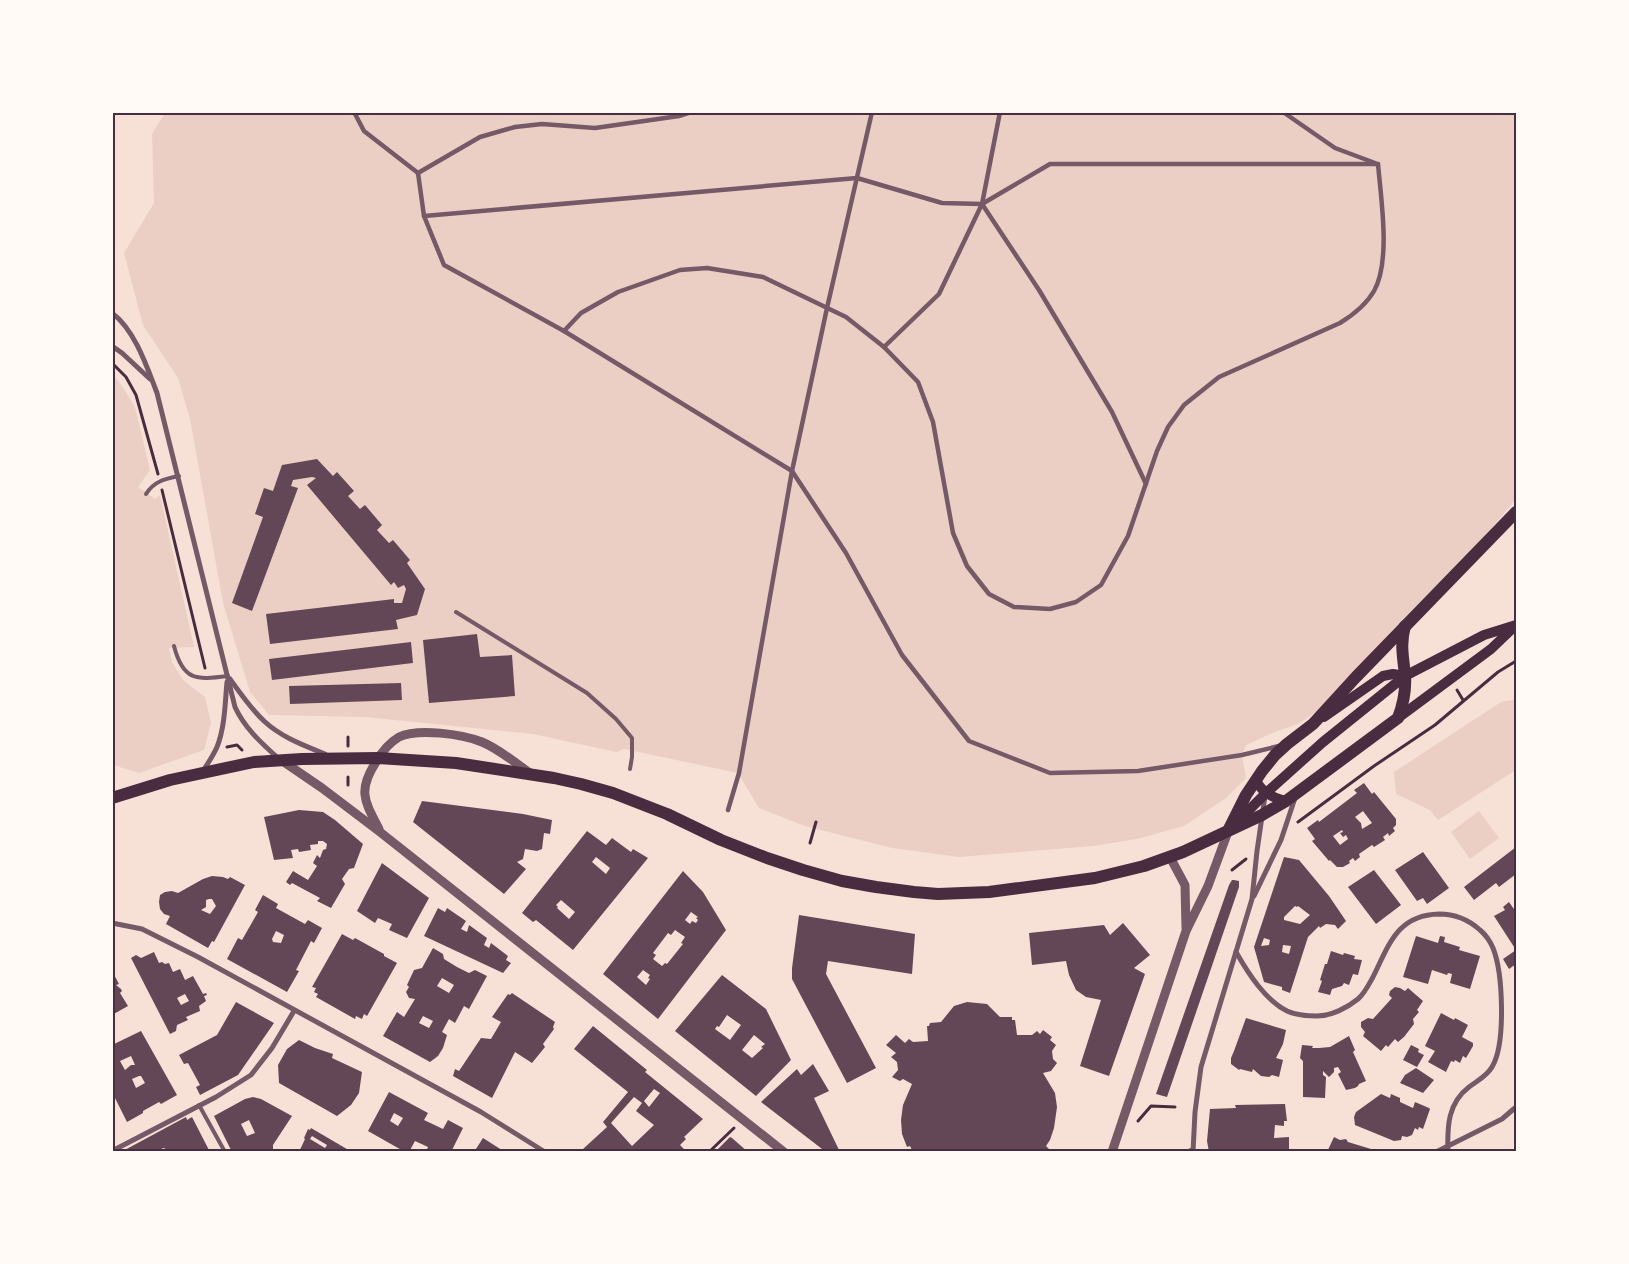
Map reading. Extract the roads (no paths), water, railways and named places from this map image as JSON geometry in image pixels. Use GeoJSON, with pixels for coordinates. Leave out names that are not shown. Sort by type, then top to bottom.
{"type":"FeatureCollection","features":[{"type":"Feature","properties":{"kind":"main road"},"geometry":{"type":"LineString","coordinates":[[1313,724],[1516,512]]}},
{"type":"Feature","properties":{"kind":"main road"},"geometry":{"type":"LineString","coordinates":[[1398,718],[1403,704],[1405,676],[1402,642],[1405,626]]}},
{"type":"Feature","properties":{"kind":"main road"},"geometry":{"type":"LineString","coordinates":[[1229,830],[1266,793],[1323,742],[1405,676],[1484,635],[1515,626]]}},
{"type":"Feature","properties":{"kind":"main road"},"geometry":{"type":"LineString","coordinates":[[112,798],[155,784],[238,764],[280,760],[378,758],[456,763],[531,774],[581,784],[628,798],[721,840],[767,858],[842,881],[938,894],[1008,890],[1095,878],[1144,866],[1170,857],[1262,814],[1286,801],[1491,649],[1515,626]]}},
{"type":"Feature","properties":{"kind":"main road"},"geometry":{"type":"LineString","coordinates":[[1229,830],[1240,804],[1256,780],[1275,755],[1287,744],[1383,676],[1393,674],[1405,676]]}},
{"type":"Feature","properties":{"kind":"main road"},"geometry":{"type":"LineString","coordinates":[[1256,780],[1266,793],[1274,798],[1286,801]]}},
{"type":"Feature","properties":{"kind":"street"},"geometry":{"type":"LineString","coordinates":[[354,112],[364,130],[418,173],[424,216],[444,265],[564,331],[792,471],[846,553],[902,655],[969,741],[1050,773],[1138,771],[1242,755],[1287,744]]}},
{"type":"Feature","properties":{"kind":"street"},"geometry":{"type":"LineString","coordinates":[[418,173],[480,137],[515,127],[542,124],[595,128],[679,116],[691,112]]}},
{"type":"Feature","properties":{"kind":"street"},"geometry":{"type":"LineString","coordinates":[[728,810],[739,773],[792,471],[872,112]]}},
{"type":"Feature","properties":{"kind":"street"},"geometry":{"type":"LineString","coordinates":[[884,346],[939,294],[982,204],[1000,112]]}},
{"type":"Feature","properties":{"kind":"street"},"geometry":{"type":"LineString","coordinates":[[1284,112],[1335,148],[1378,164]]}},
{"type":"Feature","properties":{"kind":"street"},"geometry":{"type":"LineString","coordinates":[[424,216],[857,178],[942,203],[982,204],[1050,164],[1378,164]]}},
{"type":"Feature","properties":{"kind":"street"},"geometry":{"type":"LineString","coordinates":[[564,331],[581,313],[618,292],[680,270],[706,268],[763,277],[846,317],[884,346],[918,382],[933,422],[953,533],[967,566],[988,594],[1014,607],[1050,609],[1076,602],[1101,585],[1128,536],[1157,451],[1168,426],[1184,406],[1219,377],[1340,323],[1356,313],[1374,291],[1383,263],[1384,244],[1378,164]]}},
{"type":"Feature","properties":{"kind":"street"},"geometry":{"type":"LineString","coordinates":[[982,204],[1039,290],[1112,412],[1146,484]]}},
{"type":"Feature","properties":{"kind":"street"},"geometry":{"type":"LineString","coordinates":[[112,313],[127,330],[139,350],[162,410],[233,701],[243,722],[259,741],[280,760],[322,788],[380,832],[784,1152]]}},
{"type":"Feature","properties":{"kind":"street"},"geometry":{"type":"LineString","coordinates":[[112,346],[152,381]]}},
{"type":"Feature","properties":{"kind":"street"},"geometry":{"type":"LineString","coordinates":[[228,676],[255,712],[269,725],[290,739],[334,759]]}},
{"type":"Feature","properties":{"kind":"street"},"geometry":{"type":"LineString","coordinates":[[203,772],[219,741],[228,676]]}},
{"type":"Feature","properties":{"kind":"street"},"geometry":{"type":"LineString","coordinates":[[380,832],[366,803],[364,791],[369,773],[378,758],[398,738],[422,732],[466,737],[501,752],[531,774]]}},
{"type":"Feature","properties":{"kind":"street"},"geometry":{"type":"LineString","coordinates":[[1193,1150],[1195,1112],[1201,1067],[1252,899],[1281,840],[1298,792]]}},
{"type":"Feature","properties":{"kind":"street"},"geometry":{"type":"LineString","coordinates":[[1252,899],[1266,793]]}},
{"type":"Feature","properties":{"kind":"street"},"geometry":{"type":"LineString","coordinates":[[1112,1152],[1186,931],[1210,881],[1229,830]]}},
{"type":"Feature","properties":{"kind":"street"},"geometry":{"type":"LineString","coordinates":[[1170,857],[1185,885],[1186,931]]}},
{"type":"Feature","properties":{"kind":"street"},"geometry":{"type":"LineString","coordinates":[[1236,952],[1250,974],[1277,1004],[1287,1011],[1297,1014],[1322,1016],[1335,1013],[1358,999],[1368,987],[1394,934],[1407,922],[1433,914],[1445,914],[1458,916],[1481,931],[1487,937],[1493,949],[1498,971],[1501,1024],[1500,1042],[1492,1066],[1487,1074],[1464,1091],[1452,1107],[1448,1126],[1448,1149]]}},
{"type":"Feature","properties":{"kind":"street"},"geometry":{"type":"LineString","coordinates":[[112,923],[133,926],[149,932],[198,957],[480,1112],[545,1152]]}},
{"type":"Feature","properties":{"kind":"street"},"geometry":{"type":"LineString","coordinates":[[112,1151],[199,1106],[254,1072],[272,1048],[294,1011]]}},
{"type":"Feature","properties":{"kind":"street"},"geometry":{"type":"LineString","coordinates":[[1436,1152],[1448,1149],[1502,1120],[1516,1107]]}},
{"type":"Feature","properties":{"kind":"lane"},"geometry":{"type":"LineString","coordinates":[[146,494],[150,487],[160,481],[178,476]]}},
{"type":"Feature","properties":{"kind":"lane"},"geometry":{"type":"LineString","coordinates":[[456,612],[587,693],[616,719],[632,738],[630,769]]}},
{"type":"Feature","properties":{"kind":"lane"},"geometry":{"type":"LineString","coordinates":[[174,646],[178,661],[186,672],[195,677],[208,679],[228,676]]}},
{"type":"Feature","properties":{"kind":"lane"},"geometry":{"type":"LineString","coordinates":[[199,1106],[225,1152]]}},
{"type":"Feature","properties":{"kind":"lane"},"geometry":{"type":"LineString","coordinates":[[1186,1152],[1193,1150]]}}]}
